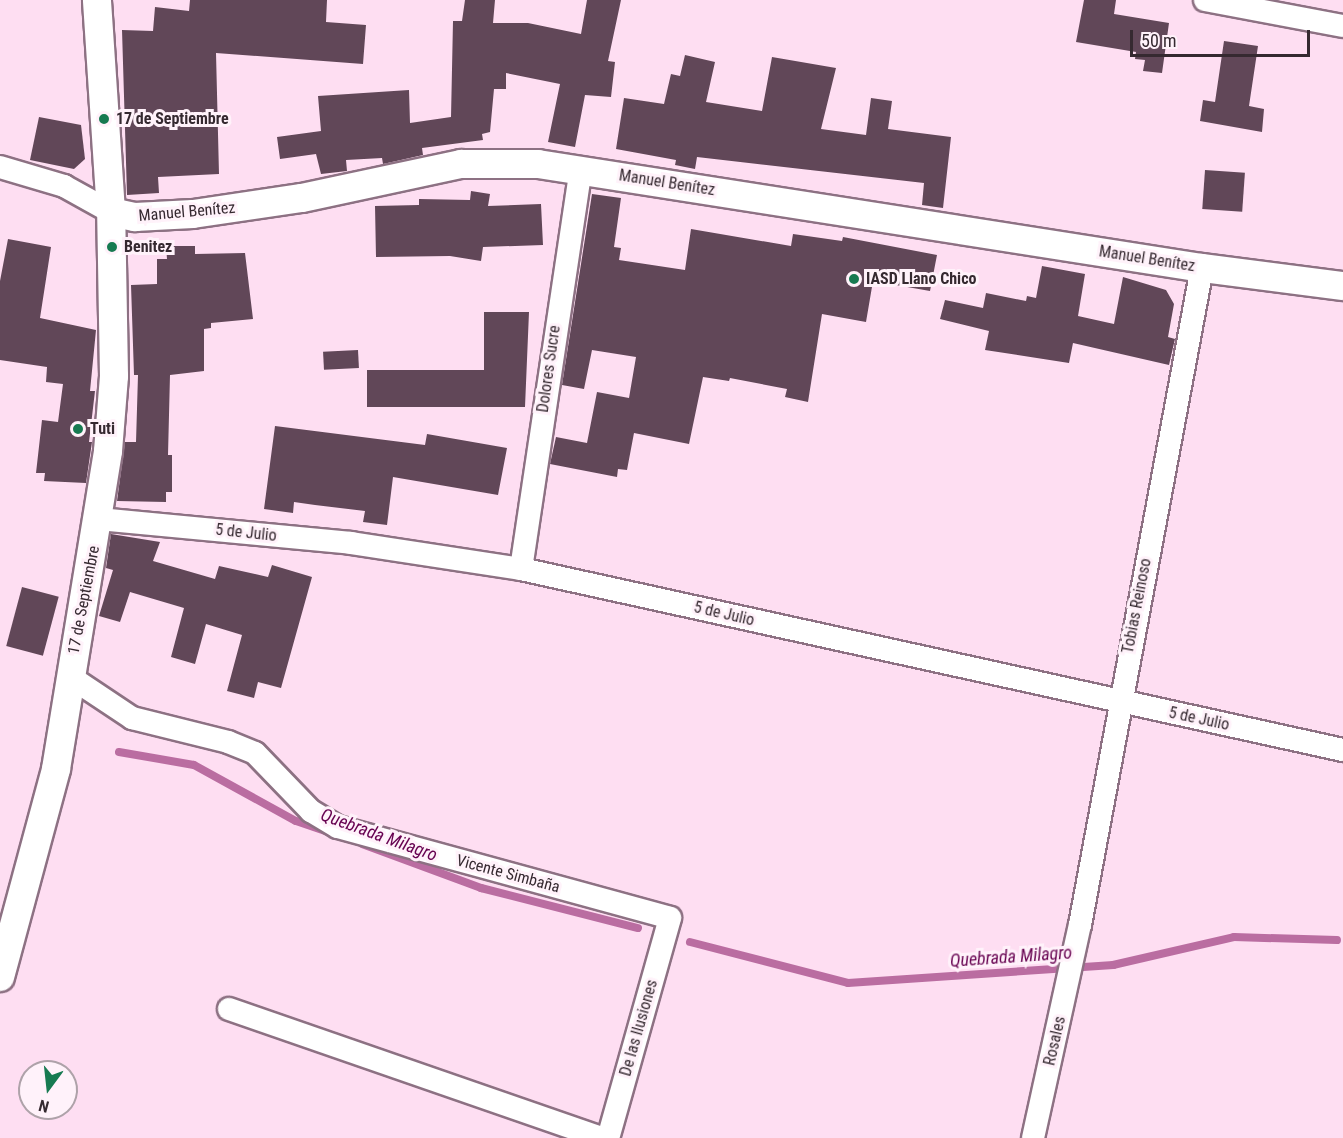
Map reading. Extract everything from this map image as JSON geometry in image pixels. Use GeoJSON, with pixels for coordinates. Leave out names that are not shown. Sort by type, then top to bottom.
{"type":"FeatureCollection","features":[{"type":"Feature","properties":{"kind":"street","name":"17 de Septiembre"},"geometry":{"type":"LineString","coordinates":[[0,977],[56,769],[69,676],[99,519],[114,376],[111,213],[97,0]]}},
{"type":"Feature","properties":{"kind":"street"},"geometry":{"type":"LineString","coordinates":[[1205,0],[1343,26]]}},
{"type":"Feature","properties":{"kind":"street","name":"Manuel Benítez"},"geometry":{"type":"LineString","coordinates":[[0,167],[64,186],[111,213],[135,217],[220,211],[460,164],[498,161],[581,169],[1202,268],[1343,286]]}},
{"type":"Feature","properties":{"kind":"street","name":"Dolores Sucre"},"geometry":{"type":"LineString","coordinates":[[521,569],[581,169]]}},
{"type":"Feature","properties":{"kind":"street","name":"Tobias Reinoso"},"geometry":{"type":"LineString","coordinates":[[1076,944],[1119,702],[1202,268]]}},
{"type":"Feature","properties":{"kind":"street","name":"5 de Julio"},"geometry":{"type":"LineString","coordinates":[[99,519],[351,543],[521,569],[1343,750]]}},
{"type":"Feature","properties":{"kind":"street","name":"Vicente Simbaña"},"geometry":{"type":"LineString","coordinates":[[69,676],[132,718],[228,742],[255,753],[311,811],[338,827],[670,918]]}},
{"type":"Feature","properties":{"kind":"street","name":"De las Ilusiones"},"geometry":{"type":"LineString","coordinates":[[608,1138],[670,918]]}},
{"type":"Feature","properties":{"kind":"street","name":"Rosales"},"geometry":{"type":"LineString","coordinates":[[1033,1138],[1076,944]]}},
{"type":"Feature","properties":{"kind":"street"},"geometry":{"type":"LineString","coordinates":[[229,1009],[602,1138]]}},
{"type":"Feature","properties":{"kind":"building"},"geometry":{"type":"Polygon","coordinates":[[[190,0],[327,0],[326,22],[366,25],[363,64],[216,53],[219,174],[158,177],[159,193],[127,195],[122,30],[153,31],[155,7],[189,11],[190,0]]]}},
{"type":"Feature","properties":{"kind":"building"},"geometry":{"type":"Polygon","coordinates":[[[465,0],[495,0],[493,23],[528,23],[581,34],[587,0],[621,0],[608,61],[615,62],[611,97],[585,95],[575,147],[548,142],[560,84],[506,73],[506,89],[494,89],[490,132],[482,134],[483,140],[422,148],[423,155],[383,164],[382,158],[346,160],[347,171],[321,174],[316,154],[280,159],[277,137],[321,131],[318,96],[409,90],[410,123],[451,117],[453,21],[462,21],[465,0]]]}},
{"type":"Feature","properties":{"kind":"building"},"geometry":{"type":"Polygon","coordinates":[[[1084,0],[1116,0],[1114,14],[1169,23],[1162,73],[1143,71],[1145,60],[1135,59],[1136,52],[1076,42],[1084,0]]]}},
{"type":"Feature","properties":{"kind":"building"},"geometry":{"type":"Polygon","coordinates":[[[1224,41],[1258,46],[1249,106],[1264,109],[1262,132],[1200,121],[1203,100],[1215,102],[1224,41]]]}},
{"type":"Feature","properties":{"kind":"building"},"geometry":{"type":"Polygon","coordinates":[[[685,55],[715,62],[706,102],[762,111],[772,57],[836,68],[821,129],[866,135],[871,98],[892,101],[888,129],[951,137],[943,208],[922,205],[924,183],[697,157],[695,169],[675,165],[676,160],[616,149],[624,98],[664,104],[671,74],[680,76],[685,55]]]}},
{"type":"Feature","properties":{"kind":"building"},"geometry":{"type":"Polygon","coordinates":[[[39,117],[81,125],[85,159],[74,169],[30,160],[39,117]]]}},
{"type":"Feature","properties":{"kind":"building"},"geometry":{"type":"Polygon","coordinates":[[[1205,170],[1245,173],[1242,212],[1202,209],[1205,170]]]}},
{"type":"Feature","properties":{"kind":"building"},"geometry":{"type":"Polygon","coordinates":[[[471,191],[490,194],[488,206],[541,204],[543,245],[483,247],[481,261],[450,256],[376,257],[375,206],[419,205],[419,199],[470,200],[471,191]]]}},
{"type":"Feature","properties":{"kind":"building"},"geometry":{"type":"Polygon","coordinates":[[[592,194],[621,198],[614,247],[621,248],[619,260],[685,270],[691,229],[791,246],[793,234],[842,241],[843,237],[937,255],[930,291],[873,281],[866,322],[822,314],[808,402],[785,397],[787,389],[730,378],[729,381],[703,377],[689,444],[634,433],[627,470],[618,469],[617,477],[550,464],[556,437],[587,443],[597,392],[629,398],[636,357],[592,350],[584,389],[562,385],[592,194]]]}},
{"type":"Feature","properties":{"kind":"building"},"geometry":{"type":"Polygon","coordinates":[[[8,239],[51,247],[40,318],[96,330],[90,391],[95,391],[89,442],[92,442],[86,483],[44,481],[45,473],[36,473],[42,420],[58,422],[63,384],[46,382],[47,367],[0,360],[0,281],[8,239]]]}},
{"type":"Feature","properties":{"kind":"building"},"geometry":{"type":"Polygon","coordinates":[[[166,246],[195,246],[195,254],[245,253],[253,319],[211,323],[211,328],[204,329],[204,371],[170,375],[168,455],[172,455],[172,492],[166,492],[166,502],[117,501],[125,442],[136,442],[138,375],[134,375],[131,285],[157,284],[157,259],[167,259],[166,246]]]}},
{"type":"Feature","properties":{"kind":"building"},"geometry":{"type":"Polygon","coordinates":[[[1042,266],[1085,274],[1078,316],[1114,324],[1123,277],[1166,290],[1174,304],[1168,337],[1175,339],[1169,365],[1073,343],[1069,363],[985,350],[989,331],[940,319],[945,300],[983,308],[986,293],[1026,301],[1027,296],[1036,298],[1042,266]]]}},
{"type":"Feature","properties":{"kind":"building"},"geometry":{"type":"Polygon","coordinates":[[[484,312],[529,312],[525,407],[367,407],[367,370],[484,370],[484,312]]]}},
{"type":"Feature","properties":{"kind":"building"},"geometry":{"type":"Polygon","coordinates":[[[358,350],[359,368],[324,370],[323,352],[358,350]]]}},
{"type":"Feature","properties":{"kind":"building"},"geometry":{"type":"Polygon","coordinates":[[[275,426],[425,445],[427,434],[507,448],[498,495],[393,477],[387,525],[363,522],[365,511],[294,502],[293,513],[264,509],[275,426]]]}},
{"type":"Feature","properties":{"kind":"building"},"geometry":{"type":"Polygon","coordinates":[[[111,534],[160,542],[153,561],[215,579],[219,566],[268,577],[272,565],[312,577],[281,688],[258,682],[254,698],[227,691],[242,635],[206,624],[195,664],[171,657],[184,608],[130,592],[120,622],[99,616],[113,570],[106,568],[111,534]]]}},
{"type":"Feature","properties":{"kind":"building"},"geometry":{"type":"Polygon","coordinates":[[[22,587],[59,597],[43,656],[6,646],[22,587]]]}},
{"type":"Feature","properties":{"kind":"waterway","name":"Quebrada Milagro"},"geometry":{"type":"LineString","coordinates":[[119,752],[194,765],[296,821],[328,832]]}},
{"type":"Feature","properties":{"kind":"waterway","name":"Quebrada Milagro"},"geometry":{"type":"LineString","coordinates":[[362,844],[481,888],[638,928]]}},
{"type":"Feature","properties":{"kind":"waterway","name":"Quebrada Milagro"},"geometry":{"type":"LineString","coordinates":[[690,942],[848,983],[1113,965],[1234,937],[1337,940]]}},
{"type":"Feature","properties":{"kind":"place","name":"17 de Septiembre"},"geometry":{"type":"Point","coordinates":[104,119]}},
{"type":"Feature","properties":{"kind":"place","name":"Benitez"},"geometry":{"type":"Point","coordinates":[112,247]}},
{"type":"Feature","properties":{"kind":"place","name":"IASD Llano Chico"},"geometry":{"type":"Point","coordinates":[854,279]}},
{"type":"Feature","properties":{"kind":"place","name":"Tuti"},"geometry":{"type":"Point","coordinates":[78,429]}}]}
